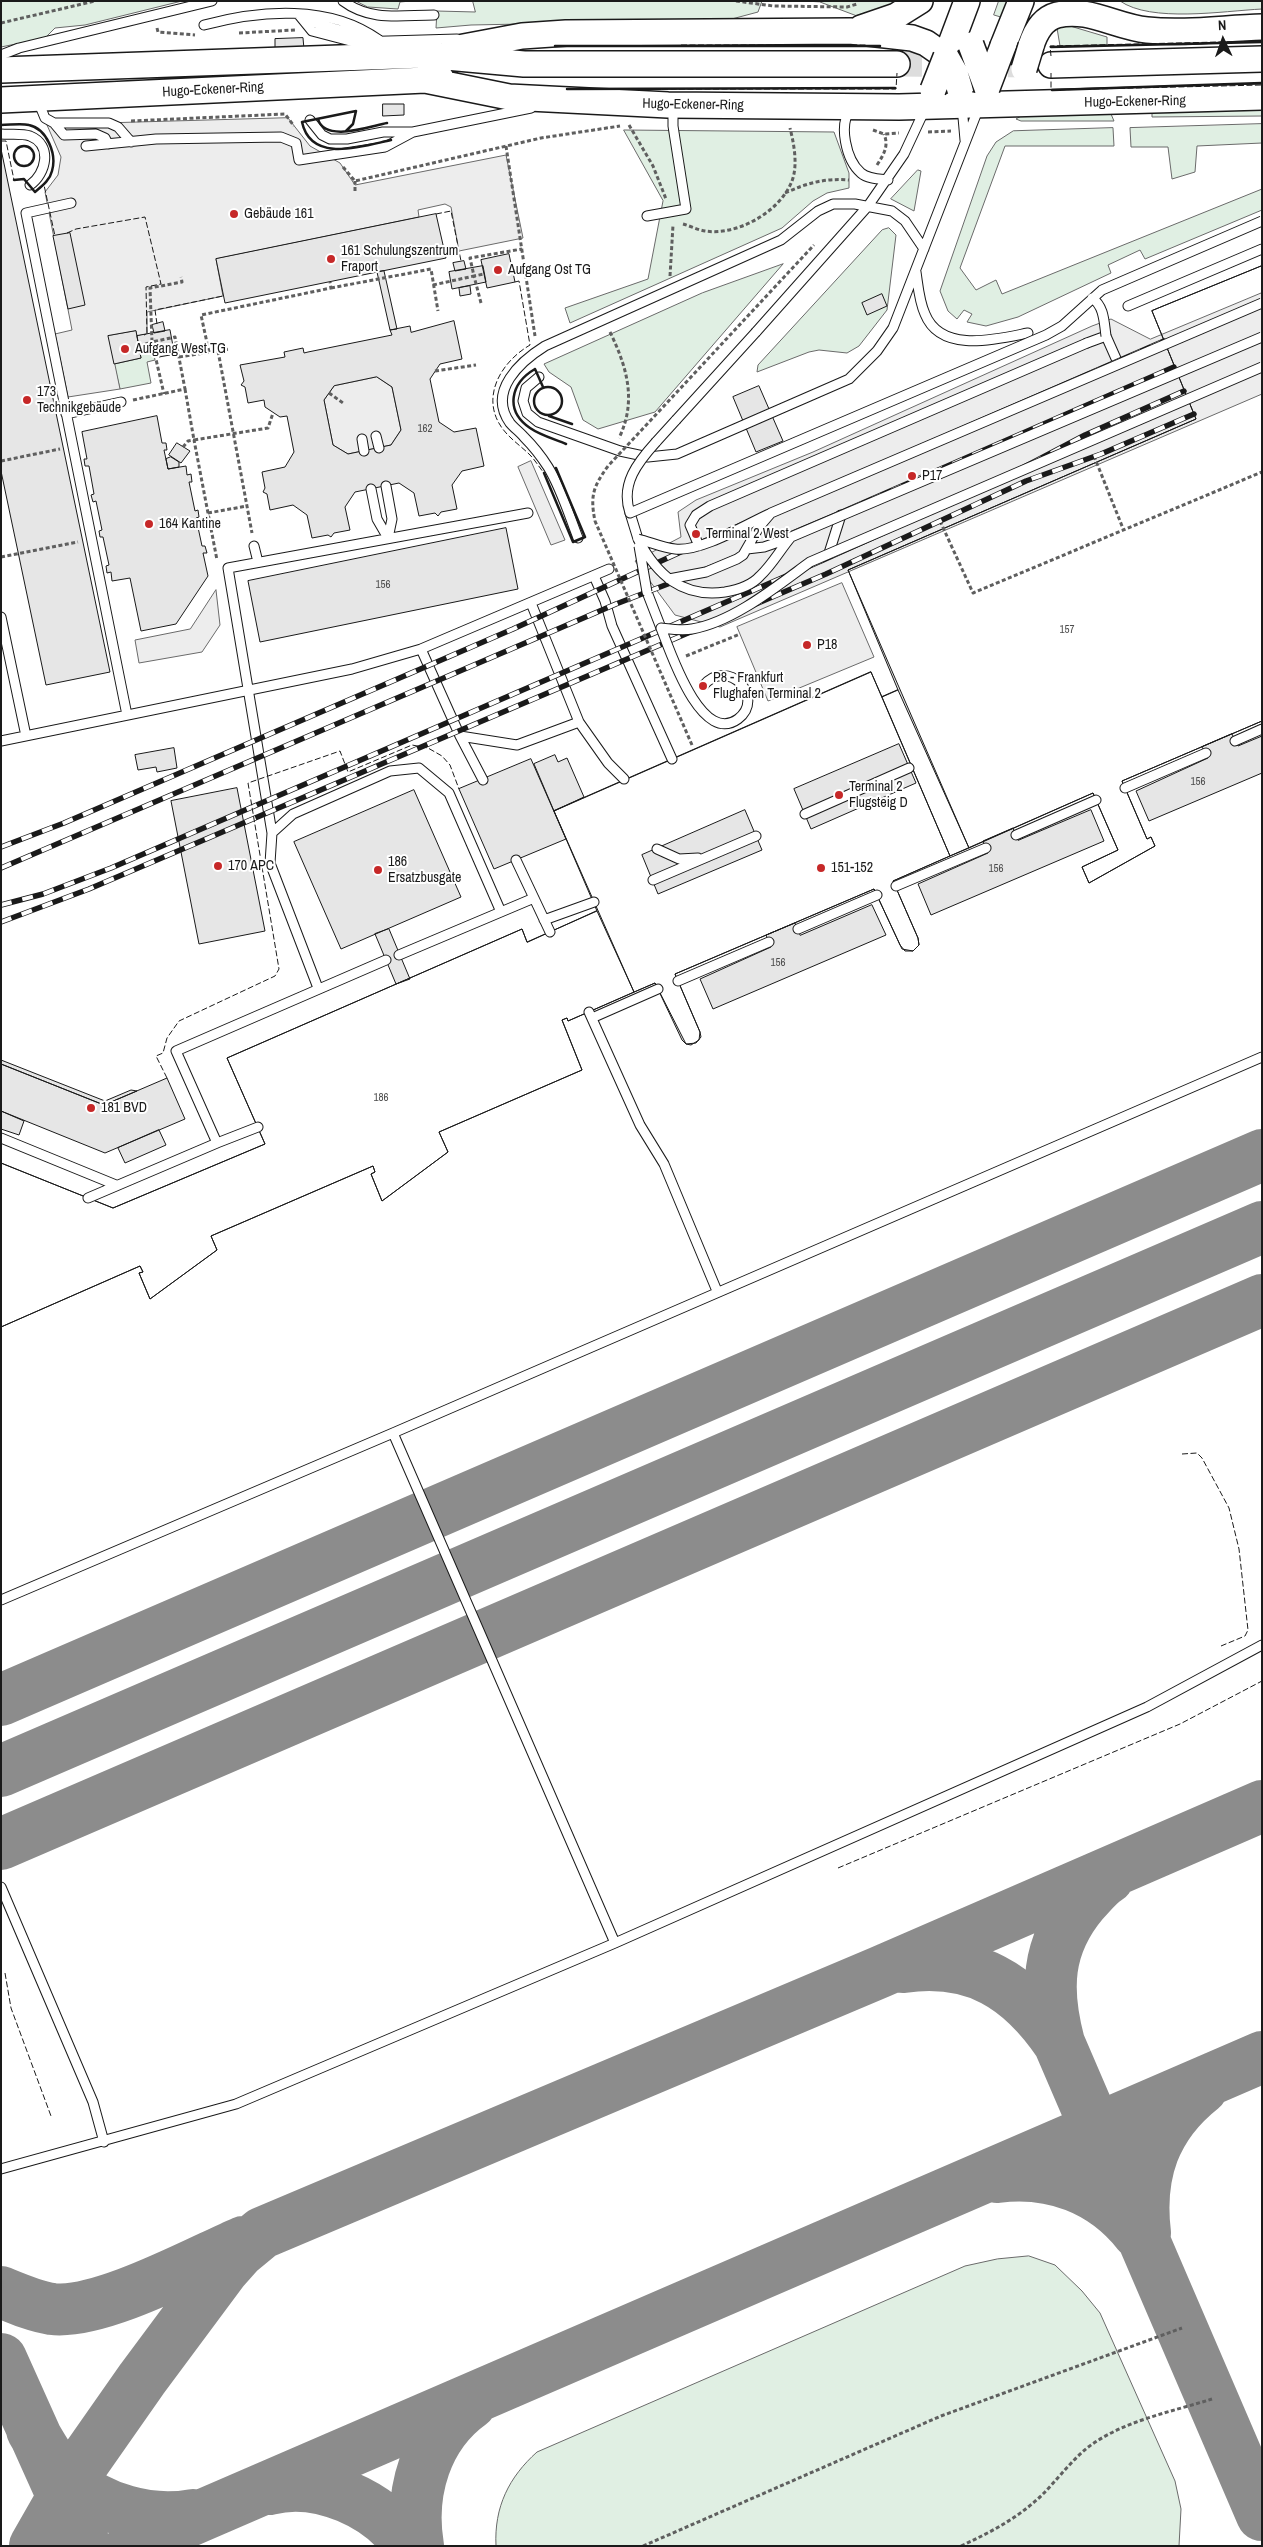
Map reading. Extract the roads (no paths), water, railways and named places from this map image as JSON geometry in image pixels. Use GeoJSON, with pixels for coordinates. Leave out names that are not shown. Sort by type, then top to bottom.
{"type":"FeatureCollection","features":[{"type":"Feature","properties":{"kind":"street"},"geometry":{"type":"LineString","coordinates":[[850,31],[896,16],[920,1]]}},
{"type":"Feature","properties":{"kind":"street"},"geometry":{"type":"LineString","coordinates":[[977,95],[1004,46],[1021,1]]}},
{"type":"Feature","properties":{"kind":"street"},"geometry":{"type":"LineString","coordinates":[[930,98],[965,7]]}},
{"type":"Feature","properties":{"kind":"street"},"geometry":{"type":"LineString","coordinates":[[1022,100],[1024,69],[1031,46],[1037,30],[1050,18],[1095,9],[1118,24],[1148,30],[1262,27]]}},
{"type":"Feature","properties":{"kind":"street"},"geometry":{"type":"LineString","coordinates":[[850,31],[898,35],[949,48],[977,95]]}},
{"type":"Feature","properties":{"kind":"street","name":"Hugo-Eckener-Ring"},"geometry":{"type":"LineString","coordinates":[[424,55],[522,36],[566,33],[850,31]]}},
{"type":"Feature","properties":{"kind":"street","name":"Hugo-Eckener-Ring"},"geometry":{"type":"LineString","coordinates":[[1,70],[424,55],[524,64],[897,64]]}},
{"type":"Feature","properties":{"kind":"street"},"geometry":{"type":"LineString","coordinates":[[1051,65],[1262,59]]}},
{"type":"Feature","properties":{"kind":"street","name":"Hugo-Eckener-Ring"},"geometry":{"type":"LineString","coordinates":[[1,100],[425,80],[524,64]]}},
{"type":"Feature","properties":{"kind":"street","name":"Hugo-Eckener-Ring"},"geometry":{"type":"LineString","coordinates":[[425,80],[509,97],[673,105],[853,107],[930,98],[977,95],[1022,100],[1262,98]]}},
{"type":"Feature","properties":{"kind":"lane"},"geometry":{"type":"LineString","coordinates":[[185,8],[195,1]]}},
{"type":"Feature","properties":{"kind":"lane"},"geometry":{"type":"LineString","coordinates":[[1,55],[19,48],[212,1]]}},
{"type":"Feature","properties":{"kind":"lane"},"geometry":{"type":"LineString","coordinates":[[343,1],[363,14],[434,15]]}},
{"type":"Feature","properties":{"kind":"lane"},"geometry":{"type":"LineString","coordinates":[[204,26],[253,14],[300,15],[334,28],[379,40],[522,36]]}},
{"type":"Feature","properties":{"kind":"lane"},"geometry":{"type":"LineString","coordinates":[[966,143],[964,130],[977,95]]}},
{"type":"Feature","properties":{"kind":"lane"},"geometry":{"type":"LineString","coordinates":[[538,377],[529,384],[524,394],[524,406],[532,419],[613,450],[648,457],[677,454],[849,379],[888,337],[966,143],[977,95]]}},
{"type":"Feature","properties":{"kind":"lane"},"geometry":{"type":"LineString","coordinates":[[703,686],[718,676],[728,676],[736,679],[744,686],[747,695],[747,707],[742,714],[727,723],[716,723],[698,709],[680,676],[647,592],[638,539],[627,504],[628,487],[643,456],[868,206],[888,180],[904,154],[930,98]]}},
{"type":"Feature","properties":{"kind":"lane"},"geometry":{"type":"LineString","coordinates":[[37,99],[45,118],[54,124],[64,135],[96,134],[105,138],[108,144]]}},
{"type":"Feature","properties":{"kind":"lane"},"geometry":{"type":"LineString","coordinates":[[310,120],[322,135],[330,139],[346,139],[383,132],[413,132],[563,101]]}},
{"type":"Feature","properties":{"kind":"lane"},"geometry":{"type":"LineString","coordinates":[[647,216],[672,214],[686,209],[673,126],[673,105]]}},
{"type":"Feature","properties":{"kind":"lane"},"geometry":{"type":"LineString","coordinates":[[853,107],[845,118],[844,126],[852,162],[861,173],[869,177],[888,180]]}},
{"type":"Feature","properties":{"kind":"lane"},"geometry":{"type":"LineString","coordinates":[[54,124],[109,122],[118,127],[131,142]]}},
{"type":"Feature","properties":{"kind":"lane"},"geometry":{"type":"LineString","coordinates":[[86,146],[201,137],[281,137],[296,143],[299,160],[385,147],[413,132]]}},
{"type":"Feature","properties":{"kind":"lane"},"geometry":{"type":"LineString","coordinates":[[1,134],[28,135],[42,147],[45,156],[44,169],[40,177],[30,185]]}},
{"type":"Feature","properties":{"kind":"lane"},"geometry":{"type":"LineString","coordinates":[[71,203],[26,214],[127,716]]}},
{"type":"Feature","properties":{"kind":"lane"},"geometry":{"type":"LineString","coordinates":[[578,538],[549,470],[524,436],[510,423],[505,410],[504,395],[508,380],[516,368],[538,350],[604,318],[781,240],[818,211],[828,206],[848,204],[882,208],[899,216],[924,249]]}},
{"type":"Feature","properties":{"kind":"lane"},"geometry":{"type":"LineString","coordinates":[[630,513],[1046,335],[1062,326],[1092,298],[1116,282],[1262,221]]}},
{"type":"Feature","properties":{"kind":"lane"},"geometry":{"type":"LineString","coordinates":[[1128,306],[1262,249]]}},
{"type":"Feature","properties":{"kind":"lane"},"geometry":{"type":"LineString","coordinates":[[916,270],[924,314],[939,331],[964,341],[978,342],[1028,334]]}},
{"type":"Feature","properties":{"kind":"lane"},"geometry":{"type":"LineString","coordinates":[[1092,298],[1100,306],[1106,336],[1118,363]]}},
{"type":"Feature","properties":{"kind":"lane"},"geometry":{"type":"LineString","coordinates":[[638,539],[674,550],[699,546],[1118,363],[1262,303]]}},
{"type":"Feature","properties":{"kind":"lane"},"geometry":{"type":"LineString","coordinates":[[699,546],[690,525],[696,515],[710,506],[1106,336]]}},
{"type":"Feature","properties":{"kind":"lane"},"geometry":{"type":"LineString","coordinates":[[747,549],[764,547],[791,537],[1262,337]]}},
{"type":"Feature","properties":{"kind":"lane"},"geometry":{"type":"LineString","coordinates":[[660,628],[691,629],[709,623],[750,605],[810,562],[1262,367]]}},
{"type":"Feature","properties":{"kind":"lane"},"geometry":{"type":"LineString","coordinates":[[66,414],[121,402]]}},
{"type":"Feature","properties":{"kind":"lane"},"geometry":{"type":"LineString","coordinates":[[376,436],[378,448]]}},
{"type":"Feature","properties":{"kind":"lane"},"geometry":{"type":"LineString","coordinates":[[362,439],[364,451]]}},
{"type":"Feature","properties":{"kind":"lane"},"geometry":{"type":"LineString","coordinates":[[386,486],[392,519],[388,538]]}},
{"type":"Feature","properties":{"kind":"lane"},"geometry":{"type":"LineString","coordinates":[[371,489],[377,519],[388,538]]}},
{"type":"Feature","properties":{"kind":"lane"},"geometry":{"type":"LineString","coordinates":[[318,988],[270,863],[272,833],[228,568],[528,513]]}},
{"type":"Feature","properties":{"kind":"lane"},"geometry":{"type":"LineString","coordinates":[[669,579],[706,572],[743,555],[771,513]]}},
{"type":"Feature","properties":{"kind":"lane"},"geometry":{"type":"LineString","coordinates":[[830,553],[841,515]]}},
{"type":"Feature","properties":{"kind":"lane"},"geometry":{"type":"LineString","coordinates":[[638,539],[649,559],[669,579],[687,590],[704,594],[738,588],[760,576],[791,537]]}},
{"type":"Feature","properties":{"kind":"lane"},"geometry":{"type":"LineString","coordinates":[[254,546],[258,562]]}},
{"type":"Feature","properties":{"kind":"lane"},"geometry":{"type":"LineString","coordinates":[[1,741],[352,669],[421,649],[531,604],[609,569]]}},
{"type":"Feature","properties":{"kind":"lane"},"geometry":{"type":"LineString","coordinates":[[594,576],[605,601],[612,626],[672,759]]}},
{"type":"Feature","properties":{"kind":"lane"},"geometry":{"type":"LineString","coordinates":[[531,604],[579,722],[608,763],[624,779]]}},
{"type":"Feature","properties":{"kind":"lane"},"geometry":{"type":"LineString","coordinates":[[1,617],[26,736]]}},
{"type":"Feature","properties":{"kind":"lane"},"geometry":{"type":"LineString","coordinates":[[421,649],[460,736],[483,780]]}},
{"type":"Feature","properties":{"kind":"lane"},"geometry":{"type":"LineString","coordinates":[[460,736],[518,745],[579,722]]}},
{"type":"Feature","properties":{"kind":"lane"},"geometry":{"type":"LineString","coordinates":[[1235,741],[1262,729]]}},
{"type":"Feature","properties":{"kind":"lane"},"geometry":{"type":"LineString","coordinates":[[1125,788],[1206,753]]}},
{"type":"Feature","properties":{"kind":"lane"},"geometry":{"type":"LineString","coordinates":[[272,833],[293,814],[390,771],[419,768],[449,793],[501,912]]}},
{"type":"Feature","properties":{"kind":"lane"},"geometry":{"type":"LineString","coordinates":[[805,814],[909,768]]}},
{"type":"Feature","properties":{"kind":"lane"},"geometry":{"type":"LineString","coordinates":[[1016,835],[1096,800]]}},
{"type":"Feature","properties":{"kind":"lane"},"geometry":{"type":"LineString","coordinates":[[653,880],[756,836]]}},
{"type":"Feature","properties":{"kind":"lane"},"geometry":{"type":"LineString","coordinates":[[896,886],[986,848]]}},
{"type":"Feature","properties":{"kind":"lane"},"geometry":{"type":"LineString","coordinates":[[657,849],[679,859],[703,858]]}},
{"type":"Feature","properties":{"kind":"lane"},"geometry":{"type":"LineString","coordinates":[[516,860],[550,932]]}},
{"type":"Feature","properties":{"kind":"lane"},"geometry":{"type":"LineString","coordinates":[[798,929],[876,895]]}},
{"type":"Feature","properties":{"kind":"lane"},"geometry":{"type":"LineString","coordinates":[[399,954],[534,898]]}},
{"type":"Feature","properties":{"kind":"lane"},"geometry":{"type":"LineString","coordinates":[[544,920],[594,902]]}},
{"type":"Feature","properties":{"kind":"lane"},"geometry":{"type":"LineString","coordinates":[[678,981],[769,942]]}},
{"type":"Feature","properties":{"kind":"lane"},"geometry":{"type":"LineString","coordinates":[[217,1143],[176,1051],[386,960]]}},
{"type":"Feature","properties":{"kind":"lane"},"geometry":{"type":"LineString","coordinates":[[658,989],[591,1015],[640,1125],[664,1164],[717,1291]]}},
{"type":"Feature","properties":{"kind":"lane"},"geometry":{"type":"LineString","coordinates":[[1,1600],[393,1433],[717,1291],[1262,1057]]}},
{"type":"Feature","properties":{"kind":"lane"},"geometry":{"type":"LineString","coordinates":[[88,1198],[258,1127]]}},
{"type":"Feature","properties":{"kind":"lane"},"geometry":{"type":"LineString","coordinates":[[1,1138],[116,1185]]}},
{"type":"Feature","properties":{"kind":"lane"},"geometry":{"type":"LineString","coordinates":[[393,1433],[615,1943]]}},
{"type":"Feature","properties":{"kind":"lane"},"geometry":{"type":"LineString","coordinates":[[1,2170],[66,2150],[104,2142],[236,2104],[615,1943],[1147,1707],[1262,1645]]}},
{"type":"Feature","properties":{"kind":"lane"},"geometry":{"type":"LineString","coordinates":[[1,1886],[93,2102],[104,2142]]}},
{"type":"Feature","properties":{"kind":"tunnel"},"geometry":{"type":"LineString","coordinates":[[897,64],[1047,65]]}},
{"type":"Feature","properties":{"kind":"railway"},"geometry":{"type":"LineString","coordinates":[[1,847],[64,823],[513,629],[709,539],[1164,341]]}},
{"type":"Feature","properties":{"kind":"railway"},"geometry":{"type":"LineString","coordinates":[[1,868],[616,604],[717,565],[833,516],[1174,367]]}},
{"type":"Feature","properties":{"kind":"railway"},"geometry":{"type":"LineString","coordinates":[[1,905],[43,894],[111,868],[821,561],[992,484],[1085,435],[1184,391]]}},
{"type":"Feature","properties":{"kind":"railway"},"geometry":{"type":"LineString","coordinates":[[1,922],[89,889],[826,574],[1026,481],[1101,454],[1194,414]]}},
{"type":"Feature","properties":{"kind":"place","name":"Gebäude 161"},"geometry":{"type":"Point","coordinates":[234,214]}},
{"type":"Feature","properties":{"kind":"place","name":"161 Schulungszentrum Fraport"},"geometry":{"type":"Point","coordinates":[331,259]}},
{"type":"Feature","properties":{"kind":"place","name":"Aufgang Ost TG"},"geometry":{"type":"Point","coordinates":[498,270]}},
{"type":"Feature","properties":{"kind":"place","name":"Aufgang West TG"},"geometry":{"type":"Point","coordinates":[125,349]}},
{"type":"Feature","properties":{"kind":"place","name":"173 Technikgebäude"},"geometry":{"type":"Point","coordinates":[27,400]}},
{"type":"Feature","properties":{"kind":"place","name":"P17"},"geometry":{"type":"Point","coordinates":[912,476]}},
{"type":"Feature","properties":{"kind":"place","name":"164 Kantine"},"geometry":{"type":"Point","coordinates":[149,524]}},
{"type":"Feature","properties":{"kind":"place","name":"Terminal 2 West"},"geometry":{"type":"Point","coordinates":[696,534]}},
{"type":"Feature","properties":{"kind":"place","name":"P18"},"geometry":{"type":"Point","coordinates":[807,645]}},
{"type":"Feature","properties":{"kind":"place","name":"P8 - Frankfurt Flughafen Terminal 2"},"geometry":{"type":"Point","coordinates":[703,686]}},
{"type":"Feature","properties":{"kind":"place","name":"Terminal 2 Flugsteig D"},"geometry":{"type":"Point","coordinates":[839,795]}},
{"type":"Feature","properties":{"kind":"place","name":"170 APC"},"geometry":{"type":"Point","coordinates":[218,866]}},
{"type":"Feature","properties":{"kind":"place","name":"151-152"},"geometry":{"type":"Point","coordinates":[821,868]}},
{"type":"Feature","properties":{"kind":"place","name":"186 Ersatzbusgate"},"geometry":{"type":"Point","coordinates":[378,870]}},
{"type":"Feature","properties":{"kind":"place","name":"181 BVD"},"geometry":{"type":"Point","coordinates":[91,1108]}}]}
